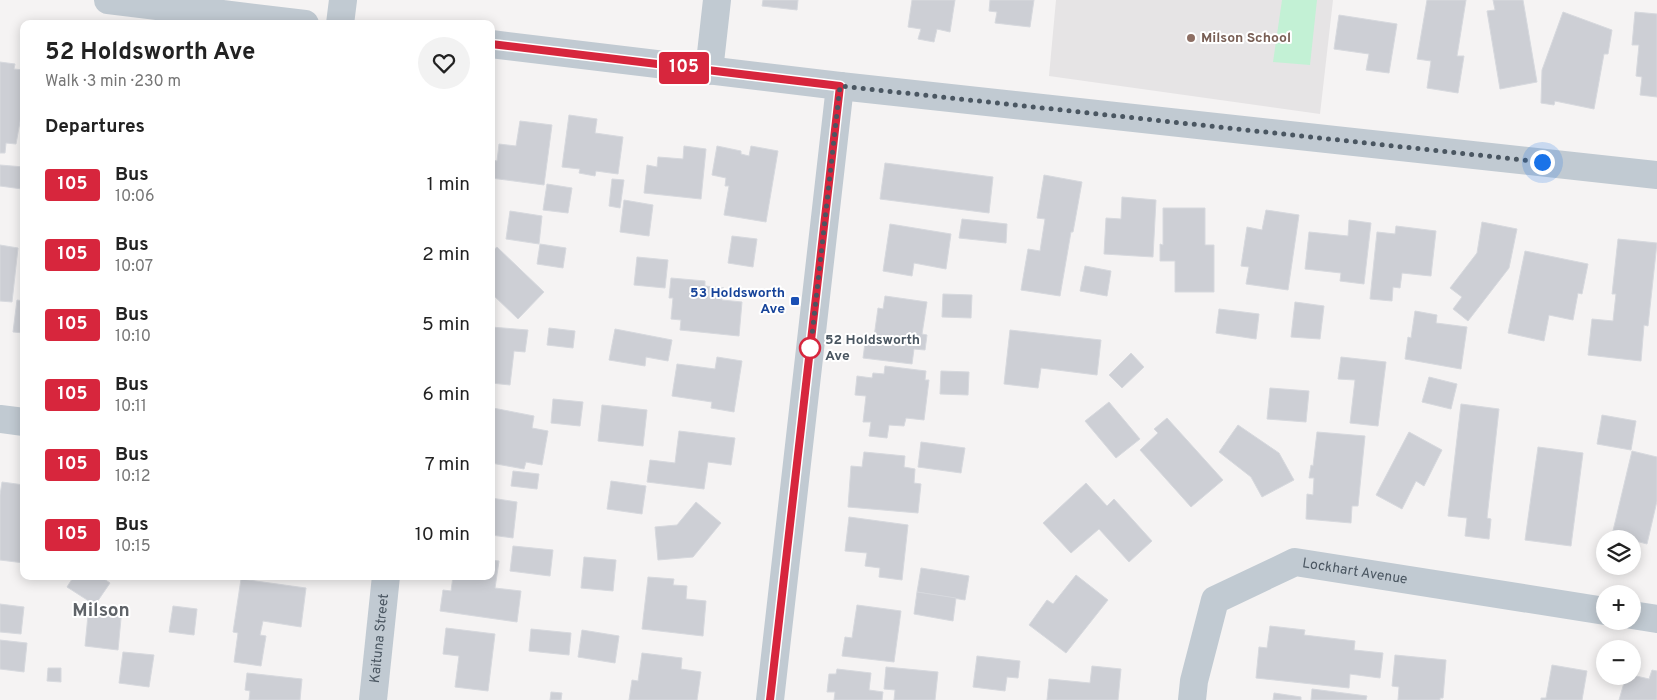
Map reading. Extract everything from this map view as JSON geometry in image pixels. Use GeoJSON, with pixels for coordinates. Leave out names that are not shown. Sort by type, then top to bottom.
{"type":"FeatureCollection","features":[{"type":"Feature","properties":{"kind":"street"},"geometry":{"type":"LineString","coordinates":[[108,0],[272,20]]}},
{"type":"Feature","properties":{"kind":"street"},"geometry":{"type":"LineString","coordinates":[[340,20],[342,0]]}},
{"type":"Feature","properties":{"kind":"street"},"geometry":{"type":"LineString","coordinates":[[709,71],[717,0]]}},
{"type":"Feature","properties":{"kind":"street"},"geometry":{"type":"LineString","coordinates":[[495,44],[840,86],[1657,175]]}},
{"type":"Feature","properties":{"kind":"street"},"geometry":{"type":"LineString","coordinates":[[770,700],[840,86]]}},
{"type":"Feature","properties":{"kind":"street"},"geometry":{"type":"LineString","coordinates":[[0,419],[20,422]]}},
{"type":"Feature","properties":{"kind":"street","name":"Lockhart Avenue"},"geometry":{"type":"LineString","coordinates":[[1192,700],[1194,681],[1215,600],[1295,562],[1596,610]]}},
{"type":"Feature","properties":{"kind":"street","name":"Kaituna Street"},"geometry":{"type":"LineString","coordinates":[[373,700],[386,580]]}},
{"type":"Feature","properties":{"kind":"street"},"geometry":{"type":"LineString","coordinates":[[1641,616],[1657,619]]}},
{"type":"Feature","properties":{"kind":"shaded area","name":"Milson School"},"geometry":{"type":"Polygon","coordinates":[[[1056,0],[1333,0],[1320,114],[1049,76],[1056,0]]]}},
{"type":"Feature","properties":{"kind":"green space"},"geometry":{"type":"Polygon","coordinates":[[[1282,0],[1317,0],[1310,65],[1273,62],[1282,0]]]}},
{"type":"Feature","properties":{"kind":"building"},"geometry":{"type":"Polygon","coordinates":[[[763,0],[798,0],[797,10],[762,6],[763,0]]]}},
{"type":"Feature","properties":{"kind":"building"},"geometry":{"type":"Polygon","coordinates":[[[912,0],[955,0],[950,32],[937,29],[934,42],[918,39],[921,29],[908,27],[912,0]]]}},
{"type":"Feature","properties":{"kind":"building"},"geometry":{"type":"Polygon","coordinates":[[[990,0],[1034,0],[1030,27],[995,23],[997,12],[989,11],[990,0]]]}},
{"type":"Feature","properties":{"kind":"building"},"geometry":{"type":"Polygon","coordinates":[[[1427,0],[1466,0],[1457,56],[1464,56],[1458,93],[1427,88],[1431,61],[1417,59],[1427,0]]]}},
{"type":"Feature","properties":{"kind":"building"},"geometry":{"type":"Polygon","coordinates":[[[1493,0],[1523,0],[1537,82],[1500,89],[1487,11],[1495,10],[1493,0]]]}},
{"type":"Feature","properties":{"kind":"building"},"geometry":{"type":"Polygon","coordinates":[[[1563,12],[1612,30],[1608,54],[1604,54],[1594,109],[1555,101],[1554,105],[1541,103],[1542,70],[1563,12]]]}},
{"type":"Feature","properties":{"kind":"building"},"geometry":{"type":"Polygon","coordinates":[[[1635,12],[1657,14],[1657,97],[1640,95],[1642,77],[1636,76],[1639,45],[1632,45],[1635,12]]]}},
{"type":"Feature","properties":{"kind":"building"},"geometry":{"type":"Polygon","coordinates":[[[1339,15],[1397,24],[1389,73],[1366,70],[1369,54],[1334,49],[1339,15]]]}},
{"type":"Feature","properties":{"kind":"building"},"geometry":{"type":"Polygon","coordinates":[[[0,62],[15,64],[14,69],[20,70],[20,122],[16,144],[6,143],[5,153],[0,153],[0,62]]]}},
{"type":"Feature","properties":{"kind":"building"},"geometry":{"type":"Polygon","coordinates":[[[569,115],[597,119],[595,133],[623,137],[618,174],[596,171],[595,176],[579,173],[580,169],[562,167],[569,115]]]}},
{"type":"Feature","properties":{"kind":"building"},"geometry":{"type":"Polygon","coordinates":[[[520,121],[552,125],[544,185],[495,179],[495,161],[497,161],[499,144],[516,146],[520,121]]]}},
{"type":"Feature","properties":{"kind":"building"},"geometry":{"type":"Polygon","coordinates":[[[684,146],[706,149],[701,199],[644,193],[647,165],[657,167],[658,157],[683,159],[684,146]]]}},
{"type":"Feature","properties":{"kind":"building"},"geometry":{"type":"Polygon","coordinates":[[[717,146],[741,151],[741,154],[749,156],[751,146],[778,151],[766,222],[724,215],[729,186],[725,186],[726,178],[712,175],[717,146]]]}},
{"type":"Feature","properties":{"kind":"building"},"geometry":{"type":"Polygon","coordinates":[[[885,163],[993,177],[989,213],[880,199],[885,163]]]}},
{"type":"Feature","properties":{"kind":"building"},"geometry":{"type":"Polygon","coordinates":[[[0,165],[20,167],[20,189],[0,186],[0,165]]]}},
{"type":"Feature","properties":{"kind":"building"},"geometry":{"type":"Polygon","coordinates":[[[1044,175],[1082,182],[1060,296],[1021,290],[1028,249],[1040,251],[1045,219],[1037,218],[1044,175]]]}},
{"type":"Feature","properties":{"kind":"building"},"geometry":{"type":"Polygon","coordinates":[[[612,179],[624,180],[620,208],[609,206],[612,179]]]}},
{"type":"Feature","properties":{"kind":"building"},"geometry":{"type":"Polygon","coordinates":[[[547,184],[572,188],[568,213],[543,210],[547,184]]]}},
{"type":"Feature","properties":{"kind":"building"},"geometry":{"type":"Polygon","coordinates":[[[1122,197],[1156,200],[1153,257],[1104,254],[1106,218],[1121,219],[1122,197]]]}},
{"type":"Feature","properties":{"kind":"building"},"geometry":{"type":"Polygon","coordinates":[[[624,200],[653,205],[649,236],[620,232],[624,200]]]}},
{"type":"Feature","properties":{"kind":"building"},"geometry":{"type":"Polygon","coordinates":[[[1163,208],[1205,208],[1205,245],[1214,245],[1214,292],[1175,292],[1175,261],[1160,261],[1160,244],[1163,245],[1163,208]]]}},
{"type":"Feature","properties":{"kind":"building"},"geometry":{"type":"Polygon","coordinates":[[[1266,210],[1299,215],[1288,290],[1246,284],[1249,267],[1241,266],[1247,227],[1262,230],[1266,210]]]}},
{"type":"Feature","properties":{"kind":"building"},"geometry":{"type":"Polygon","coordinates":[[[510,211],[542,216],[539,244],[506,239],[510,211]]]}},
{"type":"Feature","properties":{"kind":"building"},"geometry":{"type":"Polygon","coordinates":[[[962,219],[1007,224],[1006,243],[959,238],[962,219]]]}},
{"type":"Feature","properties":{"kind":"building"},"geometry":{"type":"Polygon","coordinates":[[[1349,220],[1371,223],[1364,284],[1340,281],[1341,273],[1305,269],[1309,232],[1348,236],[1349,220]]]}},
{"type":"Feature","properties":{"kind":"building"},"geometry":{"type":"Polygon","coordinates":[[[1482,222],[1517,229],[1509,268],[1468,321],[1453,309],[1462,297],[1450,288],[1477,253],[1482,222]]]}},
{"type":"Feature","properties":{"kind":"building"},"geometry":{"type":"Polygon","coordinates":[[[890,224],[951,234],[946,269],[914,263],[912,276],[883,271],[890,224]]]}},
{"type":"Feature","properties":{"kind":"building"},"geometry":{"type":"Polygon","coordinates":[[[1396,226],[1436,231],[1431,276],[1402,273],[1400,288],[1393,287],[1392,301],[1370,299],[1377,232],[1395,234],[1396,226]]]}},
{"type":"Feature","properties":{"kind":"building"},"geometry":{"type":"Polygon","coordinates":[[[732,236],[757,239],[753,267],[728,263],[732,236]]]}},
{"type":"Feature","properties":{"kind":"building"},"geometry":{"type":"Polygon","coordinates":[[[1618,239],[1657,243],[1648,326],[1644,325],[1641,361],[1588,355],[1592,319],[1613,321],[1616,294],[1612,294],[1618,239]]]}},
{"type":"Feature","properties":{"kind":"building"},"geometry":{"type":"Polygon","coordinates":[[[540,244],[566,248],[563,268],[537,264],[540,244]]]}},
{"type":"Feature","properties":{"kind":"building"},"geometry":{"type":"Polygon","coordinates":[[[0,245],[18,248],[12,302],[0,301],[0,245]]]}},
{"type":"Feature","properties":{"kind":"building"},"geometry":{"type":"Polygon","coordinates":[[[497,247],[544,292],[518,319],[495,297],[495,249],[497,247]]]}},
{"type":"Feature","properties":{"kind":"building"},"geometry":{"type":"Polygon","coordinates":[[[1525,251],[1588,264],[1582,294],[1578,293],[1573,320],[1549,315],[1544,341],[1508,333],[1525,251]]]}},
{"type":"Feature","properties":{"kind":"building"},"geometry":{"type":"Polygon","coordinates":[[[637,257],[668,260],[665,288],[634,285],[637,257]]]}},
{"type":"Feature","properties":{"kind":"building"},"geometry":{"type":"Polygon","coordinates":[[[1085,266],[1111,271],[1107,296],[1080,291],[1085,266]]]}},
{"type":"Feature","properties":{"kind":"building"},"geometry":{"type":"Polygon","coordinates":[[[671,278],[705,281],[705,286],[724,288],[722,300],[742,302],[739,336],[680,330],[681,320],[671,319],[673,298],[669,298],[671,278]]]}},
{"type":"Feature","properties":{"kind":"building"},"geometry":{"type":"Polygon","coordinates":[[[943,294],[972,295],[971,318],[942,317],[943,294]]]}},
{"type":"Feature","properties":{"kind":"building"},"geometry":{"type":"Polygon","coordinates":[[[885,296],[927,302],[922,334],[927,335],[925,350],[914,349],[912,364],[863,358],[866,336],[874,337],[878,308],[883,309],[885,296]]]}},
{"type":"Feature","properties":{"kind":"building"},"geometry":{"type":"Polygon","coordinates":[[[17,300],[20,300],[20,333],[13,332],[17,300]]]}},
{"type":"Feature","properties":{"kind":"building"},"geometry":{"type":"Polygon","coordinates":[[[1295,302],[1324,306],[1320,339],[1291,337],[1295,302]]]}},
{"type":"Feature","properties":{"kind":"building"},"geometry":{"type":"Polygon","coordinates":[[[1219,309],[1259,314],[1256,339],[1216,333],[1219,309]]]}},
{"type":"Feature","properties":{"kind":"building"},"geometry":{"type":"Polygon","coordinates":[[[1415,311],[1437,315],[1436,323],[1467,327],[1461,369],[1405,359],[1408,337],[1411,338],[1415,311]]]}},
{"type":"Feature","properties":{"kind":"building"},"geometry":{"type":"Polygon","coordinates":[[[495,327],[528,330],[525,352],[514,351],[510,385],[495,383],[495,327]]]}},
{"type":"Feature","properties":{"kind":"building"},"geometry":{"type":"Polygon","coordinates":[[[549,328],[575,331],[573,348],[547,345],[549,328]]]}},
{"type":"Feature","properties":{"kind":"building"},"geometry":{"type":"Polygon","coordinates":[[[615,329],[672,340],[668,361],[646,357],[645,366],[609,360],[615,329]]]}},
{"type":"Feature","properties":{"kind":"building"},"geometry":{"type":"Polygon","coordinates":[[[1010,330],[1101,340],[1097,375],[1041,368],[1038,388],[1004,384],[1010,330]]]}},
{"type":"Feature","properties":{"kind":"building"},"geometry":{"type":"Polygon","coordinates":[[[1131,353],[1144,367],[1122,388],[1109,375],[1131,353]]]}},
{"type":"Feature","properties":{"kind":"building"},"geometry":{"type":"Polygon","coordinates":[[[717,357],[742,361],[734,412],[711,408],[712,402],[672,396],[677,364],[715,369],[717,357]]]}},
{"type":"Feature","properties":{"kind":"building"},"geometry":{"type":"Polygon","coordinates":[[[1341,357],[1386,362],[1378,426],[1350,423],[1355,380],[1338,379],[1341,357]]]}},
{"type":"Feature","properties":{"kind":"building"},"geometry":{"type":"Polygon","coordinates":[[[885,366],[926,371],[925,380],[929,380],[924,420],[906,418],[904,426],[889,425],[887,438],[869,436],[871,422],[863,422],[866,396],[855,395],[857,376],[872,378],[873,373],[884,374],[885,366]]]}},
{"type":"Feature","properties":{"kind":"building"},"geometry":{"type":"Polygon","coordinates":[[[941,371],[969,372],[968,395],[940,394],[941,371]]]}},
{"type":"Feature","properties":{"kind":"building"},"geometry":{"type":"Polygon","coordinates":[[[1429,377],[1457,384],[1451,409],[1422,402],[1429,377]]]}},
{"type":"Feature","properties":{"kind":"building"},"geometry":{"type":"Polygon","coordinates":[[[1270,388],[1309,391],[1306,422],[1267,419],[1270,388]]]}},
{"type":"Feature","properties":{"kind":"building"},"geometry":{"type":"Polygon","coordinates":[[[553,399],[583,402],[580,426],[551,423],[553,399]]]}},
{"type":"Feature","properties":{"kind":"building"},"geometry":{"type":"Polygon","coordinates":[[[1109,402],[1140,439],[1116,458],[1085,421],[1109,402]]]}},
{"type":"Feature","properties":{"kind":"building"},"geometry":{"type":"Polygon","coordinates":[[[1461,404],[1499,409],[1487,518],[1491,519],[1489,539],[1465,536],[1467,518],[1448,516],[1461,404]]]}},
{"type":"Feature","properties":{"kind":"building"},"geometry":{"type":"Polygon","coordinates":[[[602,405],[647,410],[643,446],[598,441],[602,405]]]}},
{"type":"Feature","properties":{"kind":"building"},"geometry":{"type":"Polygon","coordinates":[[[495,408],[534,416],[532,428],[548,431],[542,465],[526,462],[524,469],[495,464],[495,408]]]}},
{"type":"Feature","properties":{"kind":"building"},"geometry":{"type":"Polygon","coordinates":[[[1602,415],[1636,421],[1631,450],[1597,444],[1602,415]]]}},
{"type":"Feature","properties":{"kind":"building"},"geometry":{"type":"Polygon","coordinates":[[[1167,418],[1223,480],[1191,507],[1140,450],[1158,433],[1154,429],[1167,418]]]}},
{"type":"Feature","properties":{"kind":"building"},"geometry":{"type":"Polygon","coordinates":[[[1238,425],[1279,453],[1294,480],[1262,497],[1251,477],[1219,452],[1238,425]]]}},
{"type":"Feature","properties":{"kind":"building"},"geometry":{"type":"Polygon","coordinates":[[[679,431],[735,438],[731,465],[708,462],[704,489],[647,482],[650,460],[675,463],[679,431]]]}},
{"type":"Feature","properties":{"kind":"building"},"geometry":{"type":"Polygon","coordinates":[[[1317,432],[1365,436],[1358,506],[1352,506],[1351,523],[1306,519],[1307,494],[1313,495],[1314,478],[1309,478],[1311,465],[1313,466],[1317,432]]]}},
{"type":"Feature","properties":{"kind":"building"},"geometry":{"type":"Polygon","coordinates":[[[1409,432],[1442,450],[1424,486],[1416,481],[1402,509],[1376,495],[1409,432]]]}},
{"type":"Feature","properties":{"kind":"building"},"geometry":{"type":"Polygon","coordinates":[[[921,442],[965,448],[961,473],[918,467],[921,442]]]}},
{"type":"Feature","properties":{"kind":"building"},"geometry":{"type":"Polygon","coordinates":[[[1538,447],[1583,453],[1571,546],[1525,540],[1538,447]]]}},
{"type":"Feature","properties":{"kind":"building"},"geometry":{"type":"Polygon","coordinates":[[[1632,451],[1657,457],[1657,501],[1647,544],[1641,542],[1641,530],[1613,530],[1632,451]]]}},
{"type":"Feature","properties":{"kind":"building"},"geometry":{"type":"Polygon","coordinates":[[[864,452],[905,456],[904,467],[915,469],[914,483],[921,484],[918,513],[848,507],[851,466],[862,467],[864,452]]]}},
{"type":"Feature","properties":{"kind":"building"},"geometry":{"type":"Polygon","coordinates":[[[513,471],[539,474],[537,489],[511,486],[513,471]]]}},
{"type":"Feature","properties":{"kind":"building"},"geometry":{"type":"Polygon","coordinates":[[[611,481],[646,486],[642,514],[607,509],[611,481]]]}},
{"type":"Feature","properties":{"kind":"building"},"geometry":{"type":"Polygon","coordinates":[[[2,482],[20,484],[20,562],[0,560],[0,495],[2,482]]]}},
{"type":"Feature","properties":{"kind":"building"},"geometry":{"type":"Polygon","coordinates":[[[1086,483],[1107,506],[1114,499],[1152,541],[1129,562],[1099,529],[1071,553],[1043,523],[1086,483]]]}},
{"type":"Feature","properties":{"kind":"building"},"geometry":{"type":"Polygon","coordinates":[[[495,499],[517,502],[513,538],[495,536],[495,499]]]}},
{"type":"Feature","properties":{"kind":"building"},"geometry":{"type":"Polygon","coordinates":[[[696,502],[721,523],[693,557],[658,560],[655,527],[677,525],[696,502]]]}},
{"type":"Feature","properties":{"kind":"building"},"geometry":{"type":"Polygon","coordinates":[[[849,517],[908,525],[902,580],[879,577],[880,568],[865,566],[867,553],[845,551],[849,517]]]}},
{"type":"Feature","properties":{"kind":"building"},"geometry":{"type":"Polygon","coordinates":[[[513,546],[553,550],[550,576],[510,571],[513,546]]]}},
{"type":"Feature","properties":{"kind":"building"},"geometry":{"type":"Polygon","coordinates":[[[584,557],[616,560],[613,591],[581,588],[584,557]]]}},
{"type":"Feature","properties":{"kind":"building"},"geometry":{"type":"Polygon","coordinates":[[[495,560],[499,561],[495,588],[521,591],[517,622],[440,611],[443,590],[451,591],[452,580],[495,580],[495,560]]]}},
{"type":"Feature","properties":{"kind":"building"},"geometry":{"type":"Polygon","coordinates":[[[921,568],[969,576],[965,600],[917,592],[921,568]]]}},
{"type":"Feature","properties":{"kind":"building"},"geometry":{"type":"Polygon","coordinates":[[[1076,575],[1108,600],[1066,653],[1029,625],[1047,600],[1053,604],[1076,575]]]}},
{"type":"Feature","properties":{"kind":"building"},"geometry":{"type":"Polygon","coordinates":[[[648,577],[674,579],[673,585],[687,586],[686,599],[706,601],[703,636],[642,629],[648,577]]]}},
{"type":"Feature","properties":{"kind":"building"},"geometry":{"type":"Polygon","coordinates":[[[71,580],[106,580],[110,583],[95,605],[67,587],[71,580]]]}},
{"type":"Feature","properties":{"kind":"building"},"geometry":{"type":"Polygon","coordinates":[[[241,580],[306,588],[301,627],[263,621],[260,635],[266,636],[261,666],[234,662],[238,633],[233,632],[241,580]]]}},
{"type":"Feature","properties":{"kind":"building"},"geometry":{"type":"Polygon","coordinates":[[[917,592],[956,598],[953,621],[914,614],[917,592]]]}},
{"type":"Feature","properties":{"kind":"building"},"geometry":{"type":"Polygon","coordinates":[[[0,604],[24,607],[21,634],[0,632],[0,604]]]}},
{"type":"Feature","properties":{"kind":"building"},"geometry":{"type":"Polygon","coordinates":[[[89,605],[122,608],[118,650],[85,646],[89,605]]]}},
{"type":"Feature","properties":{"kind":"building"},"geometry":{"type":"Polygon","coordinates":[[[857,605],[901,611],[894,662],[842,656],[845,637],[852,638],[857,605]]]}},
{"type":"Feature","properties":{"kind":"building"},"geometry":{"type":"Polygon","coordinates":[[[173,606],[197,609],[194,635],[169,632],[173,606]]]}},
{"type":"Feature","properties":{"kind":"building"},"geometry":{"type":"Polygon","coordinates":[[[1270,626],[1305,630],[1304,635],[1355,641],[1354,650],[1383,653],[1380,678],[1350,674],[1349,688],[1256,678],[1259,647],[1267,648],[1270,626]]]}},
{"type":"Feature","properties":{"kind":"building"},"geometry":{"type":"Polygon","coordinates":[[[446,628],[495,634],[488,691],[455,687],[459,656],[443,654],[446,628]]]}},
{"type":"Feature","properties":{"kind":"building"},"geometry":{"type":"Polygon","coordinates":[[[531,629],[571,633],[569,655],[529,651],[531,629]]]}},
{"type":"Feature","properties":{"kind":"building"},"geometry":{"type":"Polygon","coordinates":[[[582,630],[619,636],[615,663],[578,657],[582,630]]]}},
{"type":"Feature","properties":{"kind":"building"},"geometry":{"type":"Polygon","coordinates":[[[0,640],[27,643],[24,672],[0,669],[0,640]]]}},
{"type":"Feature","properties":{"kind":"building"},"geometry":{"type":"Polygon","coordinates":[[[123,652],[154,655],[149,687],[119,683],[123,652]]]}},
{"type":"Feature","properties":{"kind":"building"},"geometry":{"type":"Polygon","coordinates":[[[642,653],[682,658],[681,669],[701,672],[697,700],[629,700],[632,680],[638,681],[642,653]]]}},
{"type":"Feature","properties":{"kind":"building"},"geometry":{"type":"Polygon","coordinates":[[[1395,655],[1446,660],[1443,698],[1440,698],[1440,700],[1398,700],[1399,687],[1392,686],[1395,655]]]}},
{"type":"Feature","properties":{"kind":"building"},"geometry":{"type":"Polygon","coordinates":[[[977,656],[1020,661],[1018,678],[1007,677],[1005,691],[973,687],[977,656]]]}},
{"type":"Feature","properties":{"kind":"building"},"geometry":{"type":"Polygon","coordinates":[[[1552,665],[1587,671],[1582,700],[1541,700],[1541,698],[1546,698],[1552,665]]]}},
{"type":"Feature","properties":{"kind":"building"},"geometry":{"type":"Polygon","coordinates":[[[1092,666],[1121,669],[1118,700],[1047,700],[1049,679],[1090,683],[1092,666]]]}},
{"type":"Feature","properties":{"kind":"building"},"geometry":{"type":"Polygon","coordinates":[[[886,667],[938,672],[935,700],[894,700],[895,690],[884,689],[886,667]]]}},
{"type":"Feature","properties":{"kind":"building"},"geometry":{"type":"Polygon","coordinates":[[[48,668],[61,668],[61,682],[47,681],[48,668]]]}},
{"type":"Feature","properties":{"kind":"building"},"geometry":{"type":"Polygon","coordinates":[[[837,669],[871,673],[869,690],[883,692],[882,700],[834,700],[835,692],[827,692],[829,674],[836,674],[837,669]]]}},
{"type":"Feature","properties":{"kind":"building"},"geometry":{"type":"Polygon","coordinates":[[[1652,670],[1657,671],[1657,700],[1619,700],[1623,685],[1641,685],[1641,677],[1649,679],[1652,670]]]}},
{"type":"Feature","properties":{"kind":"building"},"geometry":{"type":"Polygon","coordinates":[[[247,673],[302,679],[300,700],[249,700],[250,691],[245,690],[247,673]]]}},
{"type":"Feature","properties":{"kind":"building"},"geometry":{"type":"Polygon","coordinates":[[[1312,689],[1367,696],[1366,700],[1311,700],[1312,689]]]}},
{"type":"Feature","properties":{"kind":"building"},"geometry":{"type":"Polygon","coordinates":[[[551,692],[562,693],[561,700],[550,700],[551,692]]]}},
{"type":"Feature","properties":{"kind":"building"},"geometry":{"type":"Polygon","coordinates":[[[1274,693],[1301,697],[1301,700],[1273,700],[1274,693]]]}},
{"type":"Feature","properties":{"kind":"bus line","name":"105"},"geometry":{"type":"LineString","coordinates":[[495,44],[840,86],[770,700]]}},
{"type":"Feature","properties":{"kind":"place","name":"Milson School"},"geometry":{"type":"Point","coordinates":[1191,38]}},
{"type":"Feature","properties":{"kind":"place","name":"53 Holdsworth Ave"},"geometry":{"type":"Point","coordinates":[795,301]}},
{"type":"Feature","properties":{"kind":"place","name":"52 Holdsworth Ave"},"geometry":{"type":"Point","coordinates":[810,348]}},
{"type":"Feature","properties":{"kind":"district","name":"Milson"},"geometry":{"type":"Point","coordinates":[101,611]}},
{"type":"Feature","properties":{"kind":"route"},"geometry":{"type":"LineString","coordinates":[[810,348],[810,353],[840,86],[1542,162]]}}]}
